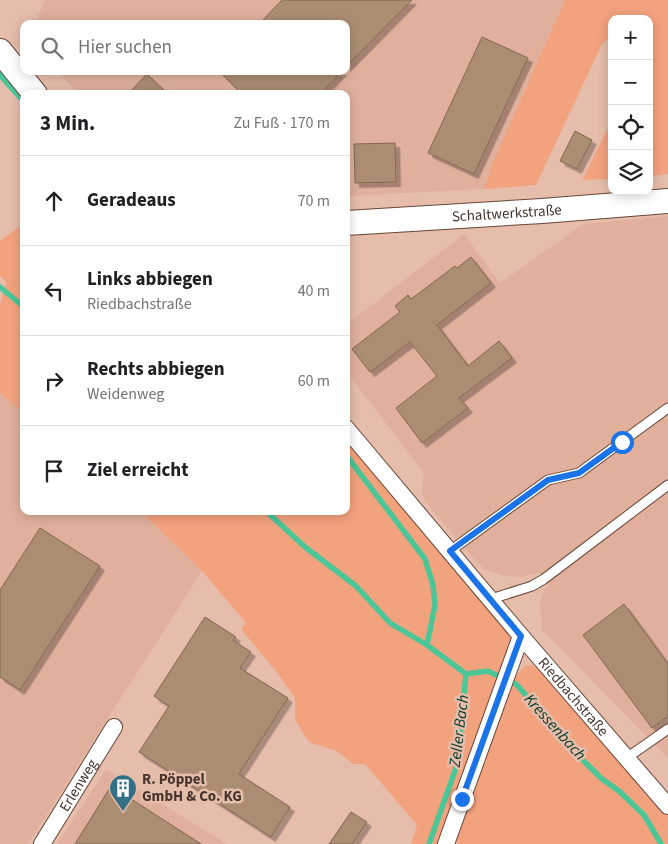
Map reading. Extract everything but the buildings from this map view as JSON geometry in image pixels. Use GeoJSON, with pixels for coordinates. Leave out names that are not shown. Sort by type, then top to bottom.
{"type":"FeatureCollection","features":[{"type":"Feature","properties":{"kind":"street"},"geometry":{"type":"LineString","coordinates":[[0,51],[32,90]]}},
{"type":"Feature","properties":{"kind":"street","name":"Schaltwerkstraße"},"geometry":{"type":"LineString","coordinates":[[350,223],[542,212],[668,201]]}},
{"type":"Feature","properties":{"kind":"street","name":"Riedbachstraße"},"geometry":{"type":"LineString","coordinates":[[350,433],[521,636],[628,757],[668,806]]}},
{"type":"Feature","properties":{"kind":"street"},"geometry":{"type":"LineString","coordinates":[[450,841],[521,636]]}},
{"type":"Feature","properties":{"kind":"street","name":"Erlenweg"},"geometry":{"type":"LineString","coordinates":[[42,844],[114,727]]}},
{"type":"Feature","properties":{"kind":"lane"},"geometry":{"type":"LineString","coordinates":[[450,551],[548,480],[579,473],[668,408]]}},
{"type":"Feature","properties":{"kind":"lane"},"geometry":{"type":"LineString","coordinates":[[491,599],[532,586],[544,579],[668,485]]}},
{"type":"Feature","properties":{"kind":"lane"},"geometry":{"type":"LineString","coordinates":[[628,757],[668,729]]}},
{"type":"Feature","properties":{"kind":"shaded area"},"geometry":{"type":"Polygon","coordinates":[[[45,0],[565,0],[492,165],[484,189],[350,196],[350,90],[75,90],[61,75],[350,75],[350,20],[37,20],[45,0]]]}},
{"type":"Feature","properties":{"kind":"shaded area"},"geometry":{"type":"Polygon","coordinates":[[[565,0],[668,0],[668,174],[653,176],[653,15],[608,15],[608,39],[602,44],[536,185],[484,189],[492,165],[565,0]]]}},
{"type":"Feature","properties":{"kind":"shaded area"},"geometry":{"type":"Polygon","coordinates":[[[608,128],[608,179],[582,180],[608,128]]]}},
{"type":"Feature","properties":{"kind":"shaded area"},"geometry":{"type":"Polygon","coordinates":[[[668,216],[668,758],[542,630],[540,604],[544,590],[548,585],[539,573],[521,577],[504,576],[485,570],[433,511],[424,499],[422,489],[424,473],[350,376],[350,322],[464,234],[500,283],[583,224],[668,216]]]}},
{"type":"Feature","properties":{"kind":"shaded area"},"geometry":{"type":"Polygon","coordinates":[[[20,226],[20,410],[0,393],[0,305],[6,282],[0,276],[0,241],[20,226]]]}},
{"type":"Feature","properties":{"kind":"shaded area"},"geometry":{"type":"Polygon","coordinates":[[[0,393],[20,410],[20,515],[144,515],[202,571],[28,844],[0,844],[0,393]]]}},
{"type":"Feature","properties":{"kind":"shaded area"},"geometry":{"type":"Polygon","coordinates":[[[350,444],[511,636],[512,644],[441,844],[411,844],[417,825],[365,764],[353,764],[337,751],[309,742],[295,720],[295,698],[241,629],[246,623],[202,571],[144,515],[350,515],[350,444]]]}},
{"type":"Feature","properties":{"kind":"shaded area"},"geometry":{"type":"Polygon","coordinates":[[[531,665],[543,674],[668,815],[668,844],[458,844],[456,834],[514,678],[525,666],[531,665]]]}},
{"type":"Feature","properties":{"kind":"shaded area"},"geometry":{"type":"Polygon","coordinates":[[[106,769],[227,844],[57,844],[106,769]]]}},
{"type":"Feature","properties":{"kind":"waterway","name":"Kressenbach"},"geometry":{"type":"LineString","coordinates":[[0,75],[20,98]]}},
{"type":"Feature","properties":{"kind":"waterway","name":"Kressenbach"},"geometry":{"type":"LineString","coordinates":[[0,287],[20,304]]}},
{"type":"Feature","properties":{"kind":"waterway","name":"Kressenbach"},"geometry":{"type":"LineString","coordinates":[[350,460],[425,559],[433,585],[435,605],[427,645]]}},
{"type":"Feature","properties":{"kind":"waterway","name":"Kressenbach"},"geometry":{"type":"LineString","coordinates":[[270,515],[305,547],[356,586],[390,623],[427,645],[466,674],[488,671],[517,685],[548,721],[557,735],[602,779],[619,791],[644,815],[661,844]]}},
{"type":"Feature","properties":{"kind":"waterway","name":"Zeller Bach"},"geometry":{"type":"LineString","coordinates":[[429,844],[457,765],[466,674]]}},
{"type":"Feature","properties":{"kind":"place","name":"R. Pöppel GmbH & Co. KG"},"geometry":{"type":"Point","coordinates":[123,812]}},
{"type":"Feature","properties":{"kind":"route"},"geometry":{"type":"LineString","coordinates":[[462,799],[521,636],[450,551],[548,480],[579,473],[622,442]]}}]}
